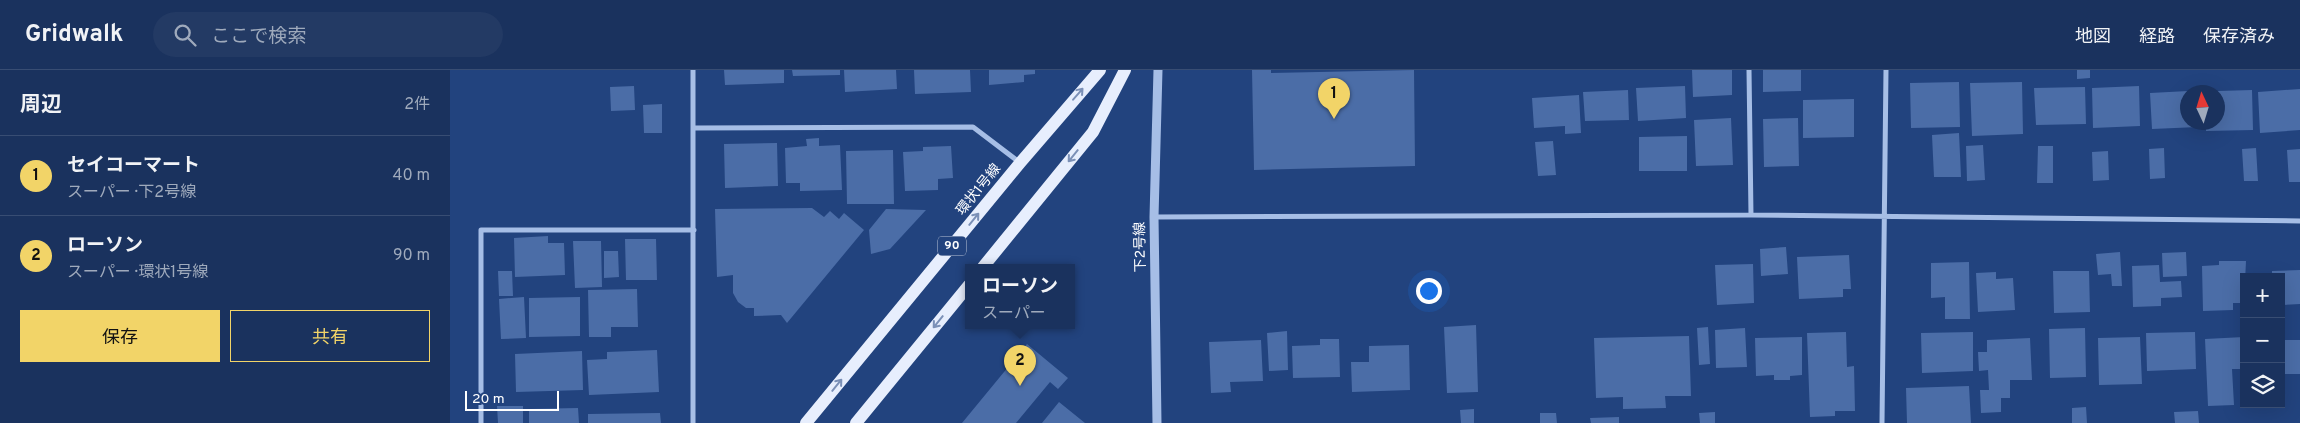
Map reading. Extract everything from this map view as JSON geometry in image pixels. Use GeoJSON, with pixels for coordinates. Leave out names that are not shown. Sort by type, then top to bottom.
{"type":"FeatureCollection","features":[{"type":"Feature","properties":{"kind":"main road","name":"環状1号線"},"geometry":{"type":"LineString","coordinates":[[806,423],[1020,163],[1100,70]]}},
{"type":"Feature","properties":{"kind":"main road"},"geometry":{"type":"LineString","coordinates":[[985,264],[1093,132],[1125,70]]}},
{"type":"Feature","properties":{"kind":"main road"},"geometry":{"type":"LineString","coordinates":[[856,423],[965,289]]}},
{"type":"Feature","properties":{"kind":"street"},"geometry":{"type":"LineString","coordinates":[[693,70],[693,423]]}},
{"type":"Feature","properties":{"kind":"street","name":"下2号線"},"geometry":{"type":"LineString","coordinates":[[1157,423],[1154,217],[1158,70]]}},
{"type":"Feature","properties":{"kind":"street"},"geometry":{"type":"LineString","coordinates":[[1749,70],[1751,215]]}},
{"type":"Feature","properties":{"kind":"street"},"geometry":{"type":"LineString","coordinates":[[1882,423],[1886,70]]}},
{"type":"Feature","properties":{"kind":"street"},"geometry":{"type":"LineString","coordinates":[[694,128],[973,127],[1020,163]]}},
{"type":"Feature","properties":{"kind":"street"},"geometry":{"type":"LineString","coordinates":[[1154,217],[1751,215],[1885,218],[2300,220]]}},
{"type":"Feature","properties":{"kind":"street"},"geometry":{"type":"LineString","coordinates":[[482,423],[481,230],[694,230]]}},
{"type":"Feature","properties":{"kind":"building"},"geometry":{"type":"Polygon","coordinates":[[[724,70],[784,70],[784,83],[725,85],[724,70]]]}},
{"type":"Feature","properties":{"kind":"building"},"geometry":{"type":"Polygon","coordinates":[[[792,70],[840,70],[840,75],[793,76],[792,70]]]}},
{"type":"Feature","properties":{"kind":"building"},"geometry":{"type":"Polygon","coordinates":[[[844,70],[896,70],[897,89],[845,92],[844,70]]]}},
{"type":"Feature","properties":{"kind":"building"},"geometry":{"type":"Polygon","coordinates":[[[914,70],[970,70],[971,92],[915,94],[914,70]]]}},
{"type":"Feature","properties":{"kind":"building"},"geometry":{"type":"Polygon","coordinates":[[[989,70],[1035,70],[1035,74],[1024,75],[1024,82],[989,85],[989,70]]]}},
{"type":"Feature","properties":{"kind":"building"},"geometry":{"type":"Polygon","coordinates":[[[1252,70],[1271,70],[1271,73],[1414,70],[1415,166],[1254,170],[1252,70]]]}},
{"type":"Feature","properties":{"kind":"building"},"geometry":{"type":"Polygon","coordinates":[[[1692,70],[1732,70],[1732,95],[1693,97],[1692,70]]]}},
{"type":"Feature","properties":{"kind":"building"},"geometry":{"type":"Polygon","coordinates":[[[1763,70],[1801,70],[1801,91],[1763,92],[1763,70]]]}},
{"type":"Feature","properties":{"kind":"building"},"geometry":{"type":"Polygon","coordinates":[[[2077,70],[2090,70],[2090,78],[2077,79],[2077,70]]]}},
{"type":"Feature","properties":{"kind":"building"},"geometry":{"type":"Polygon","coordinates":[[[1959,82],[1960,127],[1911,128],[1910,83],[1959,82]]]}},
{"type":"Feature","properties":{"kind":"building"},"geometry":{"type":"Polygon","coordinates":[[[2022,82],[2023,134],[1972,136],[1970,83],[2022,82]]]}},
{"type":"Feature","properties":{"kind":"building"},"geometry":{"type":"Polygon","coordinates":[[[634,86],[635,110],[611,111],[610,87],[634,86]]]}},
{"type":"Feature","properties":{"kind":"building"},"geometry":{"type":"Polygon","coordinates":[[[1685,86],[1686,118],[1638,121],[1636,88],[1685,86]]]}},
{"type":"Feature","properties":{"kind":"building"},"geometry":{"type":"Polygon","coordinates":[[[2139,86],[2140,126],[2093,128],[2092,88],[2139,86]]]}},
{"type":"Feature","properties":{"kind":"building"},"geometry":{"type":"Polygon","coordinates":[[[2085,87],[2086,124],[2036,125],[2034,88],[2085,87]]]}},
{"type":"Feature","properties":{"kind":"building"},"geometry":{"type":"Polygon","coordinates":[[[2300,89],[2300,130],[2260,133],[2258,92],[2300,89]]]}},
{"type":"Feature","properties":{"kind":"building"},"geometry":{"type":"Polygon","coordinates":[[[1628,90],[1629,120],[1585,121],[1583,92],[1628,90]]]}},
{"type":"Feature","properties":{"kind":"building"},"geometry":{"type":"Polygon","coordinates":[[[2252,90],[2253,130],[2206,131],[2225,130],[2225,91],[2252,90]]]}},
{"type":"Feature","properties":{"kind":"building"},"geometry":{"type":"Polygon","coordinates":[[[2180,91],[2180,128],[2152,129],[2150,93],[2180,91]]]}},
{"type":"Feature","properties":{"kind":"building"},"geometry":{"type":"Polygon","coordinates":[[[1579,95],[1581,133],[1565,134],[1565,126],[1534,128],[1532,98],[1579,95]]]}},
{"type":"Feature","properties":{"kind":"building"},"geometry":{"type":"Polygon","coordinates":[[[1854,99],[1854,137],[1803,138],[1803,100],[1854,99]]]}},
{"type":"Feature","properties":{"kind":"building"},"geometry":{"type":"Polygon","coordinates":[[[662,104],[662,133],[644,133],[643,105],[662,104]]]}},
{"type":"Feature","properties":{"kind":"building"},"geometry":{"type":"Polygon","coordinates":[[[1731,118],[1733,165],[1696,166],[1694,120],[1731,118]]]}},
{"type":"Feature","properties":{"kind":"building"},"geometry":{"type":"Polygon","coordinates":[[[1798,118],[1799,166],[1764,167],[1763,119],[1798,118]]]}},
{"type":"Feature","properties":{"kind":"building"},"geometry":{"type":"Polygon","coordinates":[[[1959,133],[1961,177],[1934,177],[1932,135],[1959,133]]]}},
{"type":"Feature","properties":{"kind":"building"},"geometry":{"type":"Polygon","coordinates":[[[1687,136],[1687,171],[1639,171],[1639,137],[1687,136]]]}},
{"type":"Feature","properties":{"kind":"building"},"geometry":{"type":"Polygon","coordinates":[[[819,138],[819,146],[840,145],[842,190],[800,191],[800,183],[786,183],[785,148],[807,146],[806,139],[819,138]]]}},
{"type":"Feature","properties":{"kind":"building"},"geometry":{"type":"Polygon","coordinates":[[[1553,141],[1556,175],[1538,176],[1535,142],[1553,141]]]}},
{"type":"Feature","properties":{"kind":"building"},"geometry":{"type":"Polygon","coordinates":[[[777,143],[778,186],[725,188],[724,144],[777,143]]]}},
{"type":"Feature","properties":{"kind":"building"},"geometry":{"type":"Polygon","coordinates":[[[1983,145],[1985,180],[1967,181],[1966,146],[1983,145]]]}},
{"type":"Feature","properties":{"kind":"building"},"geometry":{"type":"Polygon","coordinates":[[[951,146],[953,178],[938,179],[938,190],[905,191],[903,152],[923,151],[923,147],[951,146]]]}},
{"type":"Feature","properties":{"kind":"building"},"geometry":{"type":"Polygon","coordinates":[[[2038,146],[2053,146],[2053,183],[2037,183],[2038,146]]]}},
{"type":"Feature","properties":{"kind":"building"},"geometry":{"type":"Polygon","coordinates":[[[2164,148],[2165,178],[2150,179],[2149,149],[2164,148]]]}},
{"type":"Feature","properties":{"kind":"building"},"geometry":{"type":"Polygon","coordinates":[[[2256,148],[2258,181],[2244,181],[2242,149],[2256,148]]]}},
{"type":"Feature","properties":{"kind":"building"},"geometry":{"type":"Polygon","coordinates":[[[2300,149],[2300,182],[2289,182],[2287,150],[2300,149]]]}},
{"type":"Feature","properties":{"kind":"building"},"geometry":{"type":"Polygon","coordinates":[[[893,150],[894,204],[847,204],[846,151],[893,150]]]}},
{"type":"Feature","properties":{"kind":"building"},"geometry":{"type":"Polygon","coordinates":[[[2108,151],[2109,180],[2093,181],[2092,152],[2108,151]]]}},
{"type":"Feature","properties":{"kind":"building"},"geometry":{"type":"Polygon","coordinates":[[[812,208],[824,217],[830,211],[839,219],[844,213],[864,230],[787,323],[781,315],[754,316],[754,308],[746,308],[738,302],[733,293],[733,275],[717,277],[715,209],[812,208]]]}},
{"type":"Feature","properties":{"kind":"building"},"geometry":{"type":"Polygon","coordinates":[[[886,209],[926,210],[890,249],[871,254],[869,230],[886,209]]]}},
{"type":"Feature","properties":{"kind":"building"},"geometry":{"type":"Polygon","coordinates":[[[548,236],[548,243],[564,243],[565,275],[515,277],[514,238],[548,236]]]}},
{"type":"Feature","properties":{"kind":"building"},"geometry":{"type":"Polygon","coordinates":[[[625,239],[656,239],[657,280],[626,280],[625,239]]]}},
{"type":"Feature","properties":{"kind":"building"},"geometry":{"type":"Polygon","coordinates":[[[573,241],[601,241],[602,287],[575,288],[573,241]]]}},
{"type":"Feature","properties":{"kind":"building"},"geometry":{"type":"Polygon","coordinates":[[[1786,247],[1788,274],[1761,276],[1760,249],[1786,247]]]}},
{"type":"Feature","properties":{"kind":"building"},"geometry":{"type":"Polygon","coordinates":[[[604,251],[618,251],[619,277],[604,278],[604,251]]]}},
{"type":"Feature","properties":{"kind":"building"},"geometry":{"type":"Polygon","coordinates":[[[2120,252],[2122,286],[2112,286],[2111,274],[2098,275],[2096,254],[2120,252]]]}},
{"type":"Feature","properties":{"kind":"building"},"geometry":{"type":"Polygon","coordinates":[[[2186,252],[2187,276],[2163,277],[2162,253],[2186,252]]]}},
{"type":"Feature","properties":{"kind":"building"},"geometry":{"type":"Polygon","coordinates":[[[1849,255],[1851,289],[1843,289],[1843,297],[1799,299],[1797,257],[1849,255]]]}},
{"type":"Feature","properties":{"kind":"building"},"geometry":{"type":"Polygon","coordinates":[[[2219,261],[2246,261],[2245,273],[2240,273],[2240,303],[2233,303],[2233,310],[2203,311],[2202,266],[2219,265],[2219,261]]]}},
{"type":"Feature","properties":{"kind":"building"},"geometry":{"type":"Polygon","coordinates":[[[1969,262],[1970,319],[1945,319],[1945,297],[1931,298],[1931,263],[1969,262]]]}},
{"type":"Feature","properties":{"kind":"building"},"geometry":{"type":"Polygon","coordinates":[[[1753,264],[1754,303],[1717,305],[1715,265],[1753,264]]]}},
{"type":"Feature","properties":{"kind":"building"},"geometry":{"type":"Polygon","coordinates":[[[2159,265],[2160,282],[2181,281],[2182,297],[2161,298],[2161,306],[2133,307],[2132,266],[2159,265]]]}},
{"type":"Feature","properties":{"kind":"building"},"geometry":{"type":"Polygon","coordinates":[[[2300,270],[2300,304],[2285,305],[2285,273],[2272,273],[2272,271],[2300,270]]]}},
{"type":"Feature","properties":{"kind":"building"},"geometry":{"type":"Polygon","coordinates":[[[498,271],[512,271],[513,296],[499,296],[498,271]]]}},
{"type":"Feature","properties":{"kind":"building"},"geometry":{"type":"Polygon","coordinates":[[[2053,271],[2089,271],[2090,312],[2054,313],[2053,271]]]}},
{"type":"Feature","properties":{"kind":"building"},"geometry":{"type":"Polygon","coordinates":[[[1996,272],[1996,279],[2013,278],[2015,310],[1978,312],[1976,273],[1996,272]]]}},
{"type":"Feature","properties":{"kind":"building"},"geometry":{"type":"Polygon","coordinates":[[[637,289],[638,327],[611,327],[611,337],[589,337],[588,290],[637,289]]]}},
{"type":"Feature","properties":{"kind":"building"},"geometry":{"type":"Polygon","coordinates":[[[524,297],[526,338],[501,339],[499,299],[524,297]]]}},
{"type":"Feature","properties":{"kind":"building"},"geometry":{"type":"Polygon","coordinates":[[[580,297],[580,336],[529,337],[529,298],[580,297]]]}},
{"type":"Feature","properties":{"kind":"building"},"geometry":{"type":"Polygon","coordinates":[[[1476,325],[1478,392],[1447,393],[1444,327],[1476,325]]]}},
{"type":"Feature","properties":{"kind":"building"},"geometry":{"type":"Polygon","coordinates":[[[1708,327],[1710,364],[1699,365],[1697,328],[1708,327]]]}},
{"type":"Feature","properties":{"kind":"building"},"geometry":{"type":"Polygon","coordinates":[[[1745,328],[1747,367],[1716,368],[1715,330],[1745,328]]]}},
{"type":"Feature","properties":{"kind":"building"},"geometry":{"type":"Polygon","coordinates":[[[2085,328],[2086,377],[2050,378],[2049,329],[2085,328]]]}},
{"type":"Feature","properties":{"kind":"building"},"geometry":{"type":"Polygon","coordinates":[[[1287,331],[1288,370],[1269,371],[1267,333],[1287,331]]]}},
{"type":"Feature","properties":{"kind":"building"},"geometry":{"type":"Polygon","coordinates":[[[1846,332],[1847,367],[1854,366],[1855,411],[1835,411],[1835,416],[1810,417],[1807,333],[1846,332]]]}},
{"type":"Feature","properties":{"kind":"building"},"geometry":{"type":"Polygon","coordinates":[[[1973,332],[1973,371],[1922,373],[1921,333],[1973,332]]]}},
{"type":"Feature","properties":{"kind":"building"},"geometry":{"type":"Polygon","coordinates":[[[2195,332],[2196,369],[2147,371],[2146,333],[2195,332]]]}},
{"type":"Feature","properties":{"kind":"building"},"geometry":{"type":"Polygon","coordinates":[[[1689,336],[1691,396],[1665,396],[1666,408],[1623,409],[1623,397],[1596,398],[1594,338],[1689,336]]]}},
{"type":"Feature","properties":{"kind":"building"},"geometry":{"type":"Polygon","coordinates":[[[1802,337],[1802,375],[1790,376],[1790,380],[1774,380],[1774,375],[1756,376],[1755,338],[1802,337]]]}},
{"type":"Feature","properties":{"kind":"building"},"geometry":{"type":"Polygon","coordinates":[[[2140,337],[2142,384],[2099,385],[2098,338],[2140,337]]]}},
{"type":"Feature","properties":{"kind":"building"},"geometry":{"type":"Polygon","coordinates":[[[2240,337],[2240,369],[2232,369],[2234,405],[2208,406],[2205,339],[2240,337]]]}},
{"type":"Feature","properties":{"kind":"building"},"geometry":{"type":"Polygon","coordinates":[[[2030,338],[2032,380],[2010,380],[2010,398],[2001,398],[2001,412],[1981,413],[1980,390],[1989,390],[1988,370],[1979,371],[1978,352],[1987,352],[1987,340],[2030,338]]]}},
{"type":"Feature","properties":{"kind":"building"},"geometry":{"type":"Polygon","coordinates":[[[1320,339],[1339,339],[1340,377],[1293,378],[1292,346],[1320,345],[1320,339]]]}},
{"type":"Feature","properties":{"kind":"building"},"geometry":{"type":"Polygon","coordinates":[[[1261,340],[1263,381],[1230,382],[1231,392],[1211,393],[1209,342],[1261,340]]]}},
{"type":"Feature","properties":{"kind":"building"},"geometry":{"type":"Polygon","coordinates":[[[2285,340],[2300,340],[2300,374],[2285,374],[2285,340]]]}},
{"type":"Feature","properties":{"kind":"building"},"geometry":{"type":"Polygon","coordinates":[[[1027,344],[1068,378],[1058,389],[1050,382],[1016,423],[962,423],[1027,344]]]}},
{"type":"Feature","properties":{"kind":"building"},"geometry":{"type":"Polygon","coordinates":[[[1409,345],[1410,390],[1352,392],[1351,362],[1369,362],[1369,346],[1409,345]]]}},
{"type":"Feature","properties":{"kind":"building"},"geometry":{"type":"Polygon","coordinates":[[[657,350],[659,392],[589,395],[587,360],[607,359],[607,352],[657,350]]]}},
{"type":"Feature","properties":{"kind":"building"},"geometry":{"type":"Polygon","coordinates":[[[582,351],[583,390],[516,392],[515,354],[582,351]]]}},
{"type":"Feature","properties":{"kind":"building"},"geometry":{"type":"Polygon","coordinates":[[[1969,386],[1971,423],[1907,423],[1906,388],[1969,386]]]}},
{"type":"Feature","properties":{"kind":"building"},"geometry":{"type":"Polygon","coordinates":[[[1059,402],[1085,423],[1042,423],[1059,402]]]}},
{"type":"Feature","properties":{"kind":"building"},"geometry":{"type":"Polygon","coordinates":[[[497,406],[523,406],[523,423],[498,423],[497,406]]]}},
{"type":"Feature","properties":{"kind":"building"},"geometry":{"type":"Polygon","coordinates":[[[2086,407],[2087,423],[2072,423],[2072,408],[2086,407]]]}},
{"type":"Feature","properties":{"kind":"building"},"geometry":{"type":"Polygon","coordinates":[[[578,408],[579,423],[529,423],[529,409],[578,408]]]}},
{"type":"Feature","properties":{"kind":"building"},"geometry":{"type":"Polygon","coordinates":[[[1474,409],[1474,423],[1461,423],[1460,410],[1474,409]]]}},
{"type":"Feature","properties":{"kind":"building"},"geometry":{"type":"Polygon","coordinates":[[[2198,411],[2199,423],[2175,423],[2174,412],[2198,411]]]}},
{"type":"Feature","properties":{"kind":"building"},"geometry":{"type":"Polygon","coordinates":[[[1715,412],[1715,423],[1700,423],[1699,413],[1715,412]]]}},
{"type":"Feature","properties":{"kind":"building"},"geometry":{"type":"Polygon","coordinates":[[[660,413],[661,423],[588,423],[588,414],[660,413]]]}},
{"type":"Feature","properties":{"kind":"building"},"geometry":{"type":"Polygon","coordinates":[[[1540,413],[1556,413],[1557,423],[1540,423],[1540,413]]]}},
{"type":"Feature","properties":{"kind":"building"},"geometry":{"type":"Polygon","coordinates":[[[1619,417],[1619,423],[1591,423],[1590,418],[1619,417]]]}},
{"type":"Feature","properties":{"kind":"place","name":"セイコーマート"},"geometry":{"type":"Point","coordinates":[1334,119]}},
{"type":"Feature","properties":{"kind":"place","name":"ローソン"},"geometry":{"type":"Point","coordinates":[1020,386]}}]}
